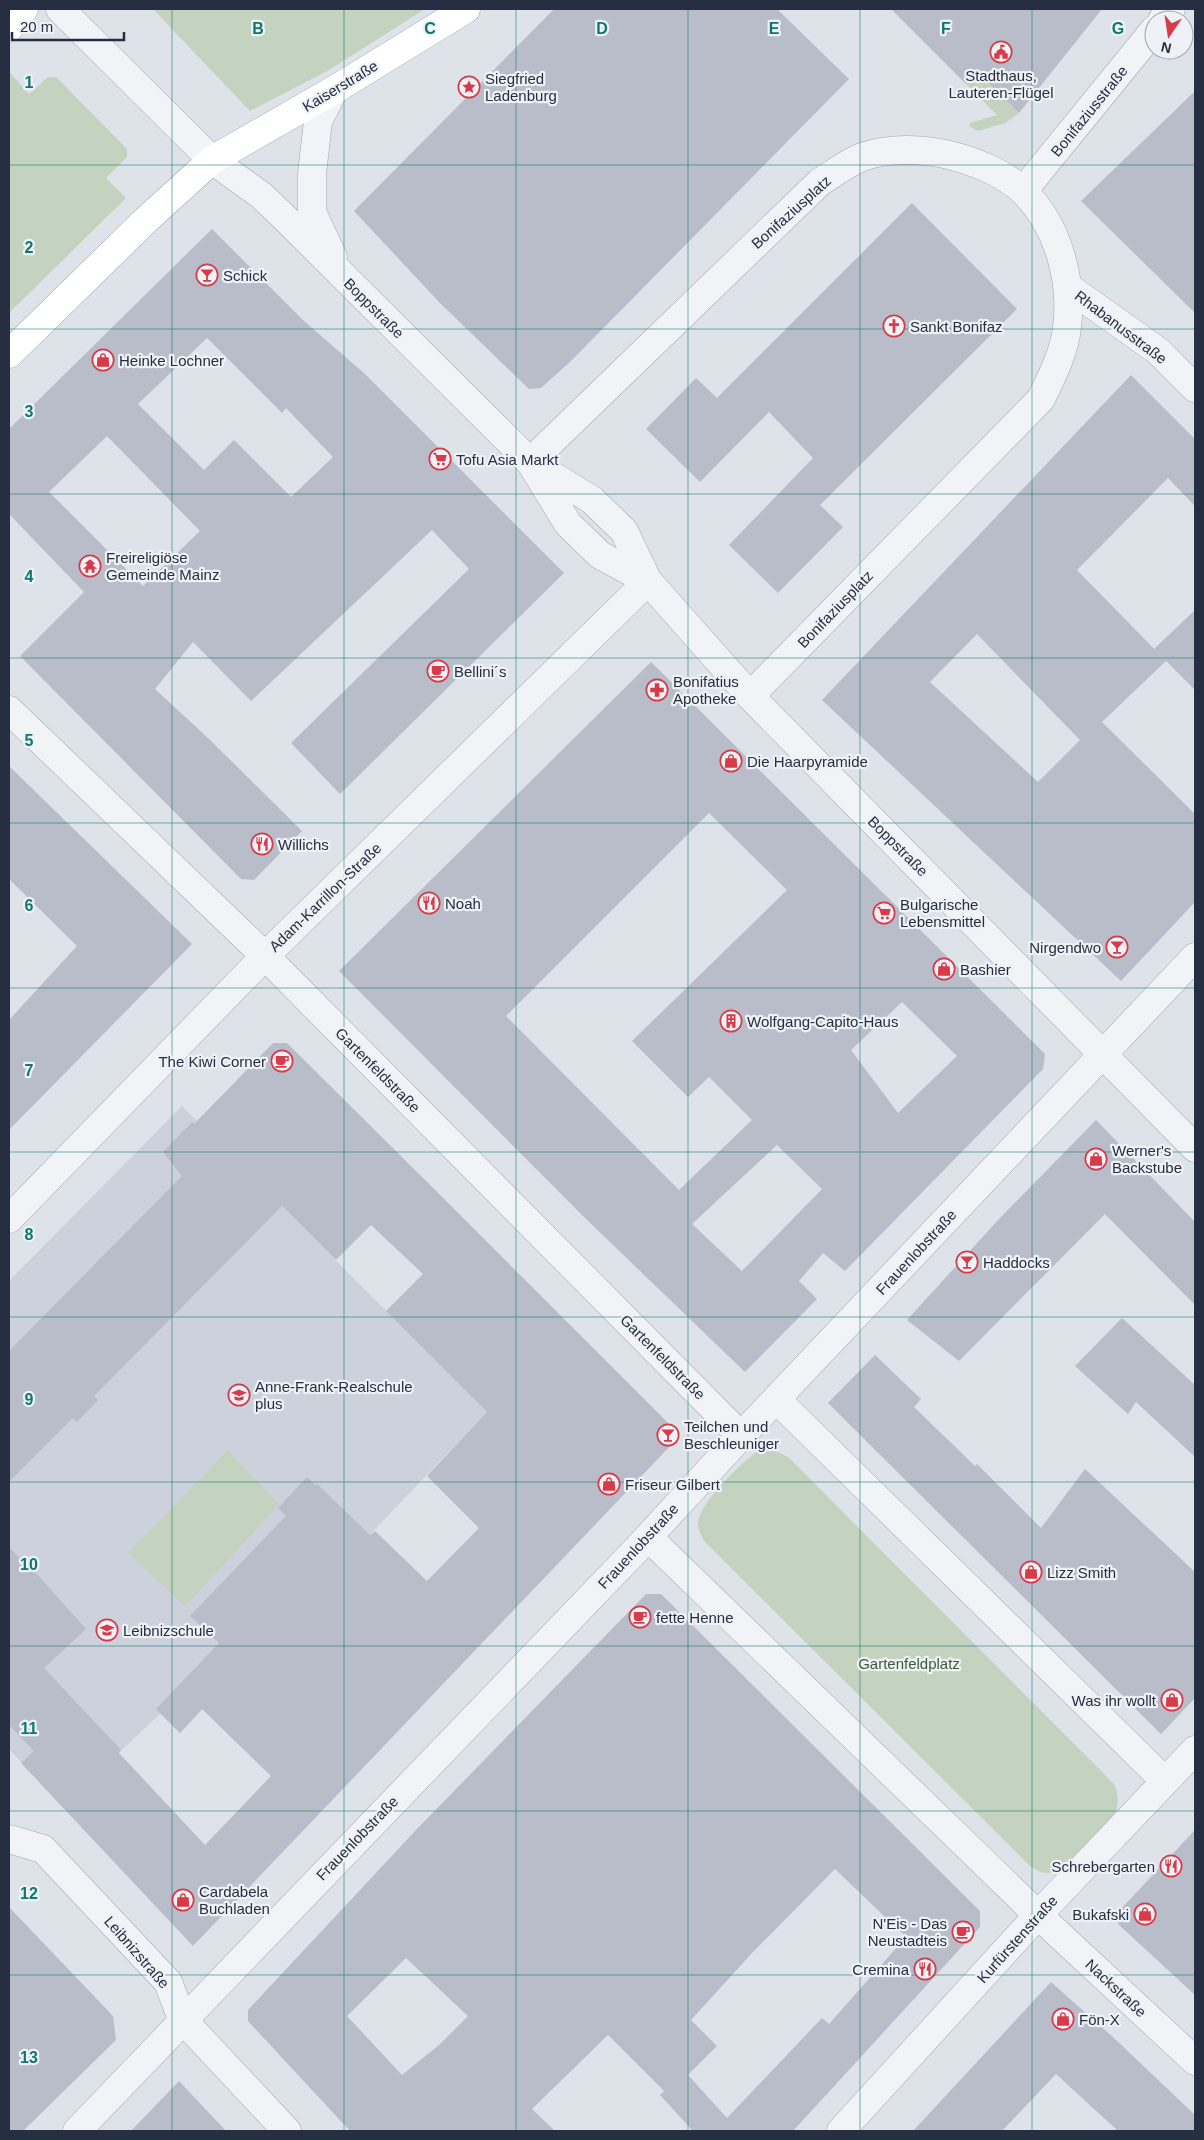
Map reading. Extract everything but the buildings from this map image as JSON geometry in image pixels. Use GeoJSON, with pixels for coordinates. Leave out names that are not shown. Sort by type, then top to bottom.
{"type":"FeatureCollection","features":[{"type":"Feature","properties":{"kind":"main road"},"geometry":{"type":"LineString","coordinates":[[9,28],[24,9]]}},
{"type":"Feature","properties":{"kind":"main road","name":"Kaiserstraße"},"geometry":{"type":"LineString","coordinates":[[9,354],[146,220],[212,160],[334,90],[466,9]]}},
{"type":"Feature","properties":{"kind":"street"},"geometry":{"type":"LineString","coordinates":[[60,9],[212,160]]}},
{"type":"Feature","properties":{"kind":"street","name":"Bonifaziusstraße"},"geometry":{"type":"LineString","coordinates":[[1023,191],[1144,42]]}},
{"type":"Feature","properties":{"kind":"street"},"geometry":{"type":"LineString","coordinates":[[334,90],[318,121],[312,174],[312,212],[327,247],[351,285]]}},
{"type":"Feature","properties":{"kind":"street","name":"Bonifaziusplatz"},"geometry":{"type":"LineString","coordinates":[[530,462],[820,182],[846,166],[863,157],[888,152],[922,149],[976,164],[1003,176],[1023,191],[1043,217],[1054,238],[1061,255],[1068,287],[1067,328],[1058,364],[1041,399],[750,696]]}},
{"type":"Feature","properties":{"kind":"street","name":"Boppstraße"},"geometry":{"type":"LineString","coordinates":[[212,160],[262,196],[530,462],[568,524],[600,556],[648,581],[750,696],[1195,1148]]}},
{"type":"Feature","properties":{"kind":"street","name":"Rhabanusstraße"},"geometry":{"type":"LineString","coordinates":[[1068,287],[1158,351],[1195,388]]}},
{"type":"Feature","properties":{"kind":"street","name":"Adam-Karrillon-Straße"},"geometry":{"type":"LineString","coordinates":[[9,1218],[264,956],[648,581]]}},
{"type":"Feature","properties":{"kind":"street","name":"Gartenfeldstraße"},"geometry":{"type":"LineString","coordinates":[[9,710],[264,956],[741,1436]]}},
{"type":"Feature","properties":{"kind":"street","name":"Frauenlobstraße"},"geometry":{"type":"LineString","coordinates":[[77,2131],[182,2019],[648,1537],[741,1436],[1195,957]]}},
{"type":"Feature","properties":{"kind":"street"},"geometry":{"type":"LineString","coordinates":[[777,1400],[1166,1781]]}},
{"type":"Feature","properties":{"kind":"street"},"geometry":{"type":"LineString","coordinates":[[648,1537],[1038,1915]]}},
{"type":"Feature","properties":{"kind":"street","name":"Kurfürstenstraße"},"geometry":{"type":"LineString","coordinates":[[840,2131],[1038,1915],[1195,1750]]}},
{"type":"Feature","properties":{"kind":"street","name":"Leibnizstraße"},"geometry":{"type":"LineString","coordinates":[[9,1839],[43,1849],[168,1982],[182,2019],[287,2131]]}},
{"type":"Feature","properties":{"kind":"street","name":"Nackstraße"},"geometry":{"type":"LineString","coordinates":[[1038,1915],[1195,2061]]}},
{"type":"Feature","properties":{"kind":"shaded area","name":"Anne-Frank-Realschule plus"},"geometry":{"type":"Polygon","coordinates":[[[182,1106],[487,1412],[180,1733],[160,1714],[62,1806],[9,1749],[9,1281],[182,1106]]]}},
{"type":"Feature","properties":{"kind":"green space"},"geometry":{"type":"Polygon","coordinates":[[[153,9],[425,9],[329,70],[250,111],[153,9]]]}},
{"type":"Feature","properties":{"kind":"green space"},"geometry":{"type":"Polygon","coordinates":[[[10,73],[29,94],[48,77],[57,78],[127,149],[127,157],[106,178],[126,198],[9,313],[10,73]]]}},
{"type":"Feature","properties":{"kind":"green space"},"geometry":{"type":"Polygon","coordinates":[[[978,73],[1019,113],[1005,123],[978,131],[969,126],[970,123],[997,115],[966,84],[978,73]]]}},
{"type":"Feature","properties":{"kind":"green space"},"geometry":{"type":"Polygon","coordinates":[[[228,1450],[279,1505],[185,1606],[128,1553],[228,1450]]]}},
{"type":"Feature","properties":{"kind":"green space","name":"Gartenfeldplatz"},"geometry":{"type":"Polygon","coordinates":[[[758,1451],[776,1451],[788,1457],[1114,1784],[1118,1800],[1113,1816],[1088,1844],[1060,1869],[1044,1873],[1029,1865],[704,1541],[699,1530],[700,1514],[722,1484],[758,1451]]]}},
{"type":"Feature","properties":{"kind":"place","name":"Stadthaus, Lauteren-Flügel"},"geometry":{"type":"Point","coordinates":[1001,52]}},
{"type":"Feature","properties":{"kind":"place","name":"Siegfried Ladenburg"},"geometry":{"type":"Point","coordinates":[469,87]}},
{"type":"Feature","properties":{"kind":"place","name":"Schick"},"geometry":{"type":"Point","coordinates":[207,275]}},
{"type":"Feature","properties":{"kind":"place","name":"Sankt Bonifaz"},"geometry":{"type":"Point","coordinates":[894,326]}},
{"type":"Feature","properties":{"kind":"place","name":"Heinke Lochner"},"geometry":{"type":"Point","coordinates":[103,360]}},
{"type":"Feature","properties":{"kind":"place","name":"Tofu Asia Markt"},"geometry":{"type":"Point","coordinates":[440,459]}},
{"type":"Feature","properties":{"kind":"place","name":"Freireligiöse Gemeinde Mainz"},"geometry":{"type":"Point","coordinates":[90,566]}},
{"type":"Feature","properties":{"kind":"place","name":"Bellini´s"},"geometry":{"type":"Point","coordinates":[438,671]}},
{"type":"Feature","properties":{"kind":"place","name":"Bonifatius Apotheke"},"geometry":{"type":"Point","coordinates":[657,690]}},
{"type":"Feature","properties":{"kind":"place","name":"Die Haarpyramide"},"geometry":{"type":"Point","coordinates":[731,761]}},
{"type":"Feature","properties":{"kind":"place","name":"Willichs"},"geometry":{"type":"Point","coordinates":[262,844]}},
{"type":"Feature","properties":{"kind":"place","name":"Noah"},"geometry":{"type":"Point","coordinates":[429,903]}},
{"type":"Feature","properties":{"kind":"place","name":"Bulgarische Lebensmittel"},"geometry":{"type":"Point","coordinates":[884,913]}},
{"type":"Feature","properties":{"kind":"place","name":"Nirgendwo"},"geometry":{"type":"Point","coordinates":[1117,947]}},
{"type":"Feature","properties":{"kind":"place","name":"Bashier"},"geometry":{"type":"Point","coordinates":[944,969]}},
{"type":"Feature","properties":{"kind":"place","name":"Wolfgang-Capito-Haus"},"geometry":{"type":"Point","coordinates":[731,1021]}},
{"type":"Feature","properties":{"kind":"place","name":"The Kiwi Corner"},"geometry":{"type":"Point","coordinates":[282,1061]}},
{"type":"Feature","properties":{"kind":"place","name":"Werner's Backstube"},"geometry":{"type":"Point","coordinates":[1096,1159]}},
{"type":"Feature","properties":{"kind":"place","name":"Haddocks"},"geometry":{"type":"Point","coordinates":[967,1262]}},
{"type":"Feature","properties":{"kind":"place","name":"Anne-Frank-Realschule plus"},"geometry":{"type":"Point","coordinates":[239,1395]}},
{"type":"Feature","properties":{"kind":"place","name":"Teilchen und Beschleuniger"},"geometry":{"type":"Point","coordinates":[668,1435]}},
{"type":"Feature","properties":{"kind":"place","name":"Friseur Gilbert"},"geometry":{"type":"Point","coordinates":[609,1484]}},
{"type":"Feature","properties":{"kind":"place","name":"Lizz Smith"},"geometry":{"type":"Point","coordinates":[1031,1572]}},
{"type":"Feature","properties":{"kind":"place","name":"fette Henne"},"geometry":{"type":"Point","coordinates":[640,1617]}},
{"type":"Feature","properties":{"kind":"place","name":"Leibnizschule"},"geometry":{"type":"Point","coordinates":[107,1630]}},
{"type":"Feature","properties":{"kind":"place","name":"Was ihr wollt"},"geometry":{"type":"Point","coordinates":[1172,1700]}},
{"type":"Feature","properties":{"kind":"place","name":"Schrebergarten"},"geometry":{"type":"Point","coordinates":[1171,1866]}},
{"type":"Feature","properties":{"kind":"place","name":"Cardabela Buchladen"},"geometry":{"type":"Point","coordinates":[183,1900]}},
{"type":"Feature","properties":{"kind":"place","name":"Bukafski"},"geometry":{"type":"Point","coordinates":[1145,1914]}},
{"type":"Feature","properties":{"kind":"place","name":"N'Eis - Das Neustadteis"},"geometry":{"type":"Point","coordinates":[963,1932]}},
{"type":"Feature","properties":{"kind":"place","name":"Cremina"},"geometry":{"type":"Point","coordinates":[925,1969]}},
{"type":"Feature","properties":{"kind":"place","name":"Fön-X"},"geometry":{"type":"Point","coordinates":[1063,2019]}}]}
